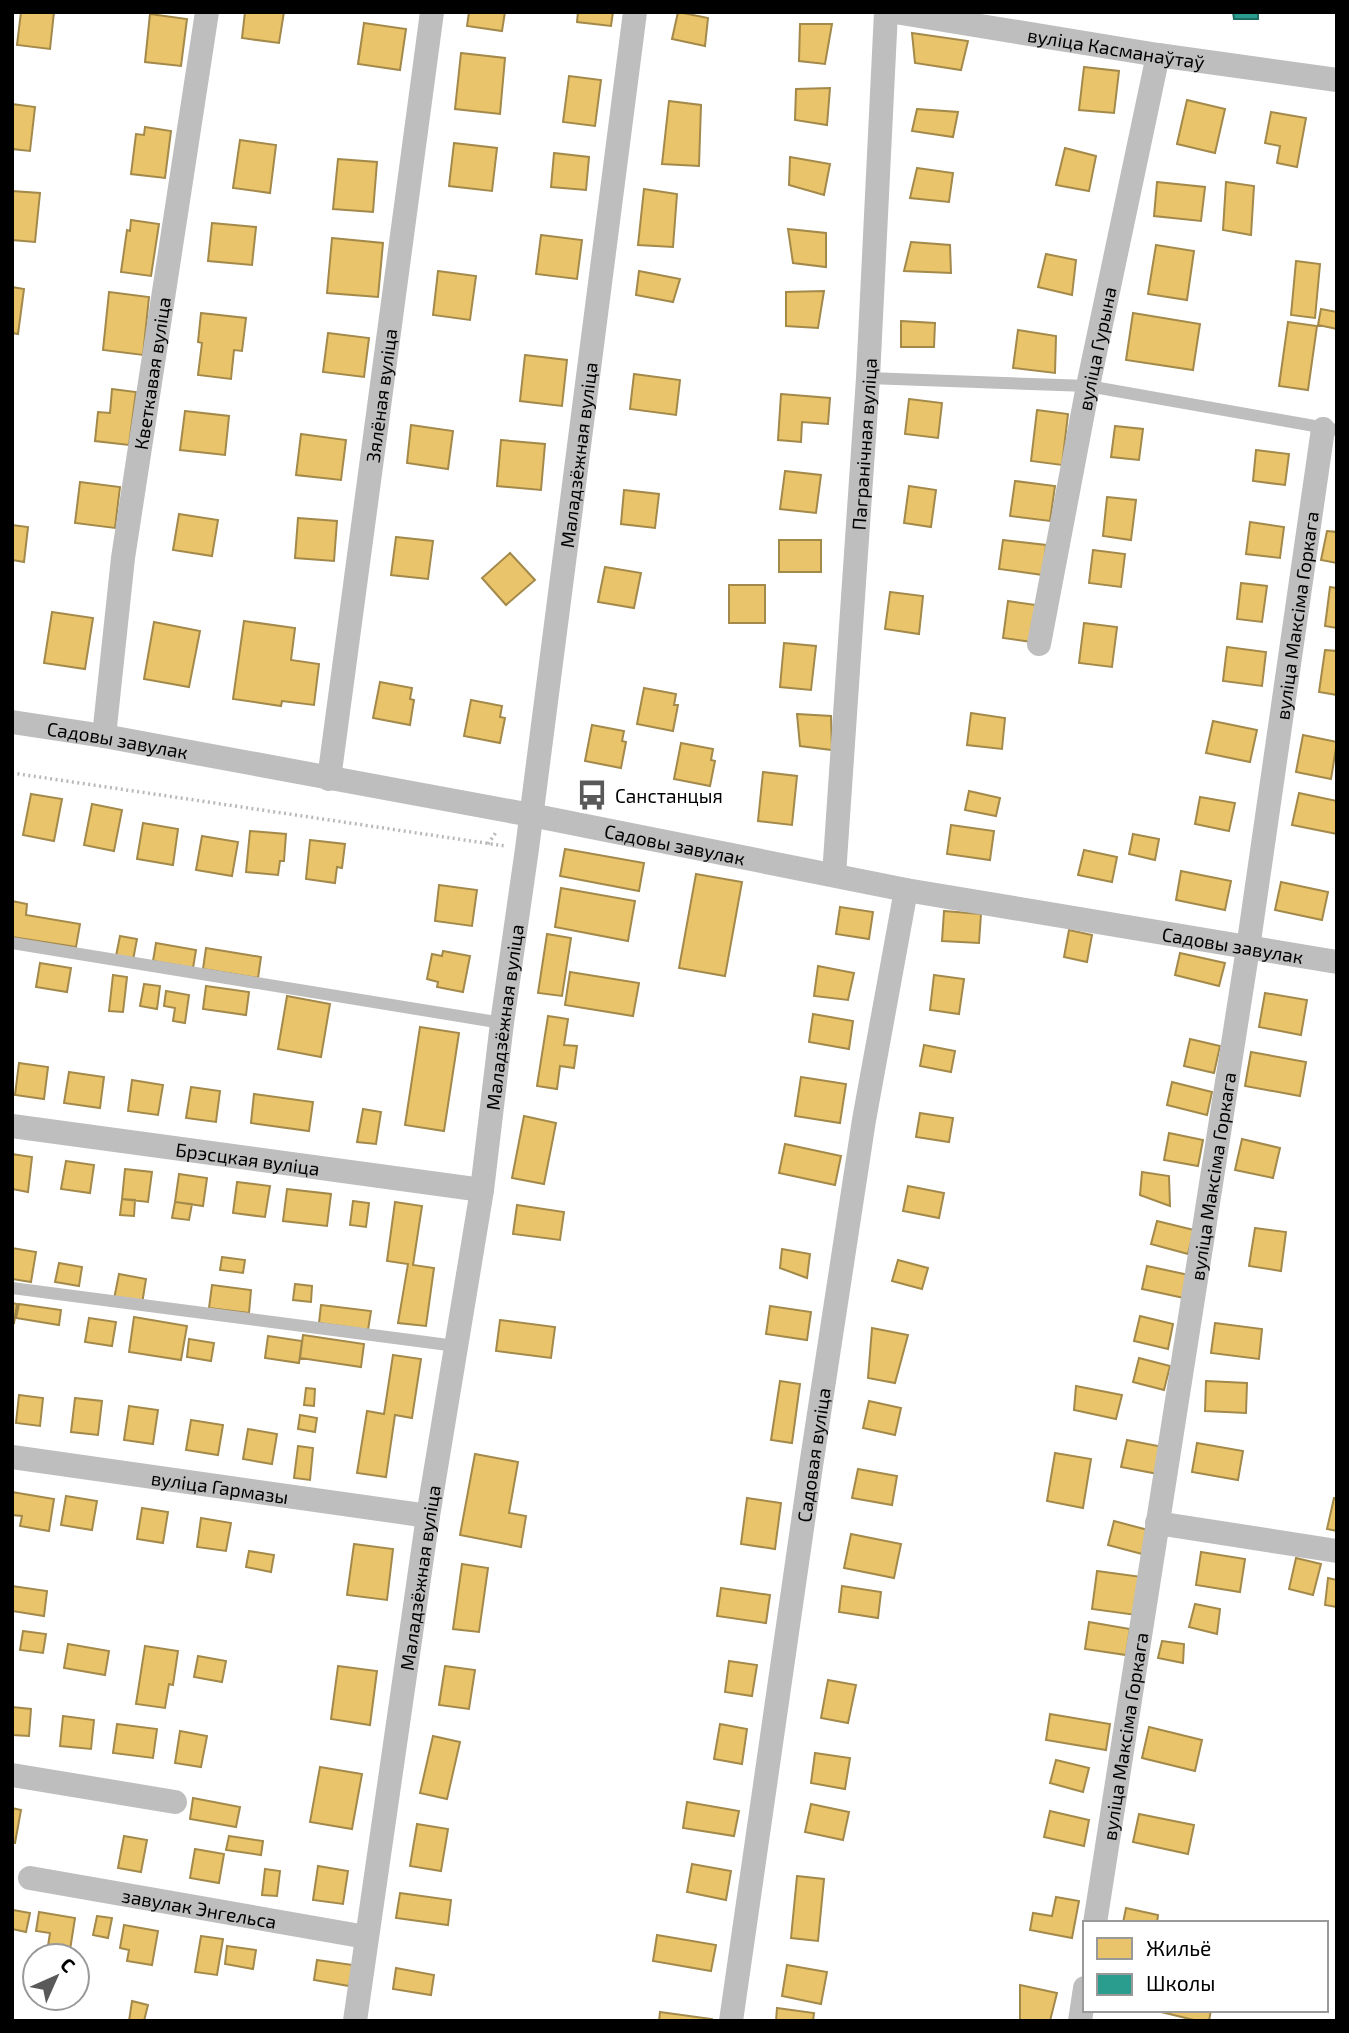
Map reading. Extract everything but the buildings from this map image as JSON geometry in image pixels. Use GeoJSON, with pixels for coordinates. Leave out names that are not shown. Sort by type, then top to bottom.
{"type":"FeatureCollection","features":[{"type":"Feature","properties":{"kind":"street","name":"Кветкавая вуліца"},"geometry":{"type":"LineString","coordinates":[[103,737],[123,558],[207,12]]}},
{"type":"Feature","properties":{"kind":"street","name":"Зялёная вуліца"},"geometry":{"type":"LineString","coordinates":[[329,779],[432,12]]}},
{"type":"Feature","properties":{"kind":"street","name":"Маладзёжная вуліца"},"geometry":{"type":"LineString","coordinates":[[355,2021],[428,1516],[482,1190],[635,12]]}},
{"type":"Feature","properties":{"kind":"street","name":"Пагранічная вуліца"},"geometry":{"type":"LineString","coordinates":[[834,875],[868,378],[886,12]]}},
{"type":"Feature","properties":{"kind":"street","name":"вуліца Касманаўтаў"},"geometry":{"type":"LineString","coordinates":[[895,12],[1158,55],[1337,80]]}},
{"type":"Feature","properties":{"kind":"street","name":"вуліца Гурына"},"geometry":{"type":"LineString","coordinates":[[1040,644],[1088,386],[1158,55]]}},
{"type":"Feature","properties":{"kind":"street","name":"вуліца Максіма Горкага"},"geometry":{"type":"LineString","coordinates":[[1095,1921],[1330,429]]}},
{"type":"Feature","properties":{"kind":"street","name":"Садовы завулак"},"geometry":{"type":"LineString","coordinates":[[12,722],[531,815],[906,890],[1337,962]]}},
{"type":"Feature","properties":{"kind":"street","name":"Садовая вуліца"},"geometry":{"type":"LineString","coordinates":[[731,2021],[863,1121],[906,890]]}},
{"type":"Feature","properties":{"kind":"street","name":"Брэсцкая вуліца"},"geometry":{"type":"LineString","coordinates":[[12,1126],[482,1190]]}},
{"type":"Feature","properties":{"kind":"street","name":"вуліца Гармазы"},"geometry":{"type":"LineString","coordinates":[[12,1457],[428,1516]]}},
{"type":"Feature","properties":{"kind":"street"},"geometry":{"type":"LineString","coordinates":[[1157,1523],[1337,1551]]}},
{"type":"Feature","properties":{"kind":"street"},"geometry":{"type":"LineString","coordinates":[[12,1775],[175,1802]]}},
{"type":"Feature","properties":{"kind":"street","name":"завулак Энгельса"},"geometry":{"type":"LineString","coordinates":[[30,1878],[366,1937]]}},
{"type":"Feature","properties":{"kind":"street"},"geometry":{"type":"LineString","coordinates":[[1080,2021],[1083,2001]]}},
{"type":"Feature","properties":{"kind":"lane"},"geometry":{"type":"LineString","coordinates":[[868,378],[1088,386],[1330,429]]}},
{"type":"Feature","properties":{"kind":"lane"},"geometry":{"type":"LineString","coordinates":[[12,943],[502,1023]]}},
{"type":"Feature","properties":{"kind":"lane"},"geometry":{"type":"LineString","coordinates":[[12,1288],[456,1346]]}},
{"type":"Feature","properties":{"kind":"path"},"geometry":{"type":"LineString","coordinates":[[12,773],[161,793],[368,828],[527,849]]}},
{"type":"Feature","properties":{"kind":"place","name":"Санстанцыя"},"geometry":{"type":"Point","coordinates":[592,795]}}]}
